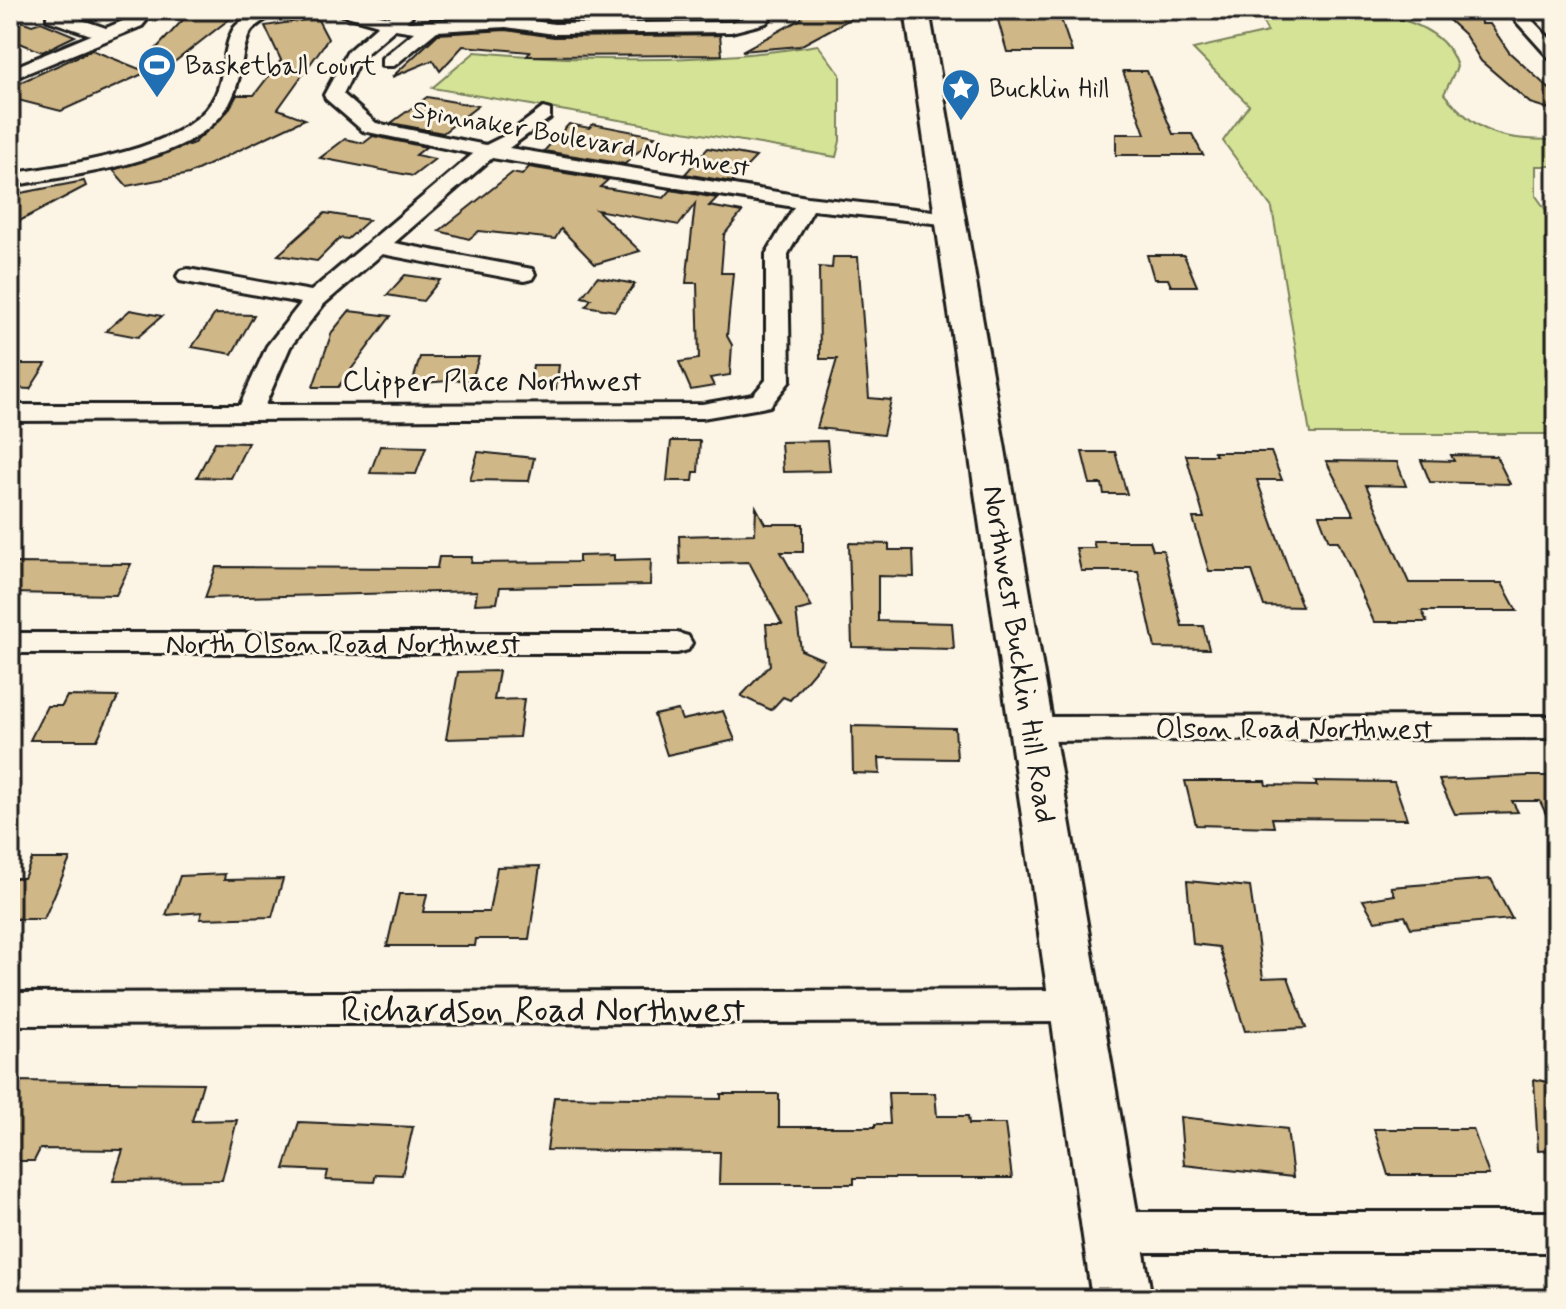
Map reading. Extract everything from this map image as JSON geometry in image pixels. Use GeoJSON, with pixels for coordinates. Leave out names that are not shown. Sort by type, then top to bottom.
{"type":"FeatureCollection","features":[{"type":"Feature","properties":{"kind":"main road","name":"Northwest Bucklin Hill Road"},"geometry":{"type":"LineString","coordinates":[[917,10],[1122,1299]]}},
{"type":"Feature","properties":{"kind":"street"},"geometry":{"type":"LineString","coordinates":[[10,75],[136,22],[147,10]]}},
{"type":"Feature","properties":{"kind":"street"},"geometry":{"type":"LineString","coordinates":[[10,180],[133,156],[167,143],[197,124],[216,110],[228,88],[242,29],[270,10]]}},
{"type":"Feature","properties":{"kind":"street"},"geometry":{"type":"LineString","coordinates":[[334,10],[391,24],[431,27],[506,22],[554,29],[731,27],[760,19],[769,10]]}},
{"type":"Feature","properties":{"kind":"street","name":"Spinnaker Boulevard Northwest"},"geometry":{"type":"LineString","coordinates":[[411,10],[362,44],[341,68],[333,95],[370,127],[488,151],[807,203],[951,219]]}},
{"type":"Feature","properties":{"kind":"street"},"geometry":{"type":"LineString","coordinates":[[506,22],[528,10]]}},
{"type":"Feature","properties":{"kind":"street"},"geometry":{"type":"LineString","coordinates":[[1531,10],[1523,20],[1556,55]]}},
{"type":"Feature","properties":{"kind":"street"},"geometry":{"type":"LineString","coordinates":[[53,16],[106,34]]}},
{"type":"Feature","properties":{"kind":"street"},"geometry":{"type":"LineString","coordinates":[[388,62],[431,27]]}},
{"type":"Feature","properties":{"kind":"street"},"geometry":{"type":"LineString","coordinates":[[249,413],[279,346],[316,299],[381,247],[488,151],[515,138],[543,114]]}},
{"type":"Feature","properties":{"kind":"street","name":"Clipper Place Northwest"},"geometry":{"type":"LineString","coordinates":[[10,413],[702,411],[761,401],[778,381],[777,254],[807,203]]}},
{"type":"Feature","properties":{"kind":"street"},"geometry":{"type":"LineString","coordinates":[[381,247],[524,274]]}},
{"type":"Feature","properties":{"kind":"street"},"geometry":{"type":"LineString","coordinates":[[188,276],[316,299]]}},
{"type":"Feature","properties":{"kind":"street","name":"North Olson Road Northwest"},"geometry":{"type":"LineString","coordinates":[[10,643],[677,643]]}},
{"type":"Feature","properties":{"kind":"street","name":"Olson Road Northwest"},"geometry":{"type":"LineString","coordinates":[[1032,729],[1556,727]]}},
{"type":"Feature","properties":{"kind":"street","name":"Richardson Road Northwest"},"geometry":{"type":"LineString","coordinates":[[10,1009],[1075,1006]]}},
{"type":"Feature","properties":{"kind":"street"},"geometry":{"type":"LineString","coordinates":[[1112,1232],[1556,1232]]}},
{"type":"Feature","properties":{"kind":"green space"},"geometry":{"type":"Polygon","coordinates":[[[1256,10],[1372,13],[1426,30],[1446,45],[1457,67],[1444,94],[1470,119],[1494,133],[1556,140],[1556,166],[1536,166],[1536,196],[1556,224],[1556,434],[1310,434],[1272,208],[1223,141],[1249,105],[1193,49],[1268,32],[1256,10]]]}},
{"type":"Feature","properties":{"kind":"green space"},"geometry":{"type":"Polygon","coordinates":[[[818,45],[840,74],[840,141],[836,157],[432,88],[475,52],[560,58],[646,59],[733,56],[818,45]]]}},
{"type":"Feature","properties":{"kind":"building"},"geometry":{"type":"Polygon","coordinates":[[[192,10],[241,10],[168,67],[141,65],[192,10]]]}},
{"type":"Feature","properties":{"kind":"building"},"geometry":{"type":"Polygon","coordinates":[[[458,10],[718,10],[719,19],[554,21],[506,14],[451,17],[458,10]]]}},
{"type":"Feature","properties":{"kind":"building"},"geometry":{"type":"Polygon","coordinates":[[[1438,10],[1480,10],[1481,24],[1490,24],[1509,52],[1556,95],[1556,111],[1530,103],[1481,61],[1465,35],[1438,10]]]}},
{"type":"Feature","properties":{"kind":"building"},"geometry":{"type":"Polygon","coordinates":[[[803,11],[861,13],[800,46],[742,51],[801,19],[803,11]]]}},
{"type":"Feature","properties":{"kind":"building"},"geometry":{"type":"Polygon","coordinates":[[[996,13],[1060,16],[1072,52],[1007,52],[996,13]]]}},
{"type":"Feature","properties":{"kind":"building"},"geometry":{"type":"Polygon","coordinates":[[[10,17],[32,25],[41,22],[75,36],[42,52],[10,39],[10,17]]]}},
{"type":"Feature","properties":{"kind":"building"},"geometry":{"type":"Polygon","coordinates":[[[317,18],[328,39],[278,109],[305,119],[189,174],[127,186],[113,170],[194,143],[228,111],[237,95],[254,95],[281,60],[265,26],[317,18]]]}},
{"type":"Feature","properties":{"kind":"building"},"geometry":{"type":"Polygon","coordinates":[[[506,30],[554,37],[720,35],[722,55],[527,56],[530,52],[463,46],[440,71],[433,60],[392,77],[438,34],[506,30]]]}},
{"type":"Feature","properties":{"kind":"building"},"geometry":{"type":"Polygon","coordinates":[[[92,50],[147,72],[61,111],[10,98],[10,87],[92,50]]]}},
{"type":"Feature","properties":{"kind":"building"},"geometry":{"type":"Polygon","coordinates":[[[1123,71],[1147,71],[1173,134],[1192,134],[1203,155],[1116,155],[1116,134],[1145,134],[1123,71]]]}},
{"type":"Feature","properties":{"kind":"building"},"geometry":{"type":"Polygon","coordinates":[[[427,97],[478,106],[443,133],[391,123],[427,97]]]}},
{"type":"Feature","properties":{"kind":"building"},"geometry":{"type":"Polygon","coordinates":[[[569,124],[589,128],[593,124],[655,136],[625,164],[544,151],[569,124]]]}},
{"type":"Feature","properties":{"kind":"building"},"geometry":{"type":"Polygon","coordinates":[[[373,136],[426,147],[416,155],[435,159],[413,176],[320,158],[345,139],[364,143],[373,136]]]}},
{"type":"Feature","properties":{"kind":"building"},"geometry":{"type":"Polygon","coordinates":[[[708,148],[756,157],[732,182],[685,174],[708,148]]]}},
{"type":"Feature","properties":{"kind":"building"},"geometry":{"type":"Polygon","coordinates":[[[529,167],[608,180],[600,187],[664,198],[671,190],[717,198],[709,206],[742,212],[724,235],[721,273],[733,273],[727,336],[732,345],[730,375],[710,378],[714,386],[691,390],[679,362],[699,359],[697,283],[686,283],[695,204],[679,225],[597,210],[640,251],[595,264],[561,229],[555,239],[479,231],[469,239],[439,231],[512,173],[522,175],[529,167]]]}},
{"type":"Feature","properties":{"kind":"building"},"geometry":{"type":"Polygon","coordinates":[[[84,181],[86,186],[10,226],[10,195],[84,181]]]}},
{"type":"Feature","properties":{"kind":"building"},"geometry":{"type":"Polygon","coordinates":[[[325,213],[369,220],[348,239],[340,238],[317,261],[278,255],[325,213]]]}},
{"type":"Feature","properties":{"kind":"building"},"geometry":{"type":"Polygon","coordinates":[[[1147,255],[1184,255],[1197,286],[1171,286],[1168,279],[1154,279],[1147,255]]]}},
{"type":"Feature","properties":{"kind":"building"},"geometry":{"type":"Polygon","coordinates":[[[833,257],[858,257],[869,398],[891,400],[883,435],[817,428],[837,359],[820,359],[819,267],[832,268],[833,257]]]}},
{"type":"Feature","properties":{"kind":"building"},"geometry":{"type":"Polygon","coordinates":[[[405,275],[440,280],[423,301],[387,295],[405,275]]]}},
{"type":"Feature","properties":{"kind":"building"},"geometry":{"type":"Polygon","coordinates":[[[597,277],[635,284],[615,311],[586,306],[591,299],[582,297],[597,277]]]}},
{"type":"Feature","properties":{"kind":"building"},"geometry":{"type":"Polygon","coordinates":[[[130,310],[162,316],[138,337],[106,331],[130,310]]]}},
{"type":"Feature","properties":{"kind":"building"},"geometry":{"type":"Polygon","coordinates":[[[349,311],[391,316],[338,387],[313,387],[332,332],[349,311]]]}},
{"type":"Feature","properties":{"kind":"building"},"geometry":{"type":"Polygon","coordinates":[[[215,314],[254,315],[232,354],[192,347],[215,314]]]}},
{"type":"Feature","properties":{"kind":"building"},"geometry":{"type":"Polygon","coordinates":[[[420,357],[479,357],[472,379],[412,384],[420,357]]]}},
{"type":"Feature","properties":{"kind":"building"},"geometry":{"type":"Polygon","coordinates":[[[10,364],[46,364],[30,389],[10,388],[10,364]]]}},
{"type":"Feature","properties":{"kind":"building"},"geometry":{"type":"Polygon","coordinates":[[[533,365],[559,365],[556,389],[529,390],[533,365]]]}},
{"type":"Feature","properties":{"kind":"building"},"geometry":{"type":"Polygon","coordinates":[[[671,441],[700,441],[698,472],[694,472],[693,481],[667,481],[671,441]]]}},
{"type":"Feature","properties":{"kind":"building"},"geometry":{"type":"Polygon","coordinates":[[[827,441],[830,471],[783,472],[781,442],[827,441]]]}},
{"type":"Feature","properties":{"kind":"building"},"geometry":{"type":"Polygon","coordinates":[[[215,442],[248,443],[231,478],[197,477],[215,442]]]}},
{"type":"Feature","properties":{"kind":"building"},"geometry":{"type":"Polygon","coordinates":[[[380,446],[426,447],[416,474],[370,473],[380,446]]]}},
{"type":"Feature","properties":{"kind":"building"},"geometry":{"type":"Polygon","coordinates":[[[478,452],[534,458],[529,481],[470,480],[478,452]]]}},
{"type":"Feature","properties":{"kind":"building"},"geometry":{"type":"Polygon","coordinates":[[[1082,452],[1115,452],[1127,494],[1104,494],[1102,484],[1090,484],[1082,452]]]}},
{"type":"Feature","properties":{"kind":"building"},"geometry":{"type":"Polygon","coordinates":[[[1214,452],[1271,452],[1282,480],[1257,480],[1302,607],[1264,606],[1252,571],[1209,571],[1193,518],[1204,518],[1186,455],[1216,455],[1214,452]]]}},
{"type":"Feature","properties":{"kind":"building"},"geometry":{"type":"Polygon","coordinates":[[[1451,455],[1496,456],[1510,484],[1430,482],[1421,460],[1454,461],[1451,455]]]}},
{"type":"Feature","properties":{"kind":"building"},"geometry":{"type":"Polygon","coordinates":[[[1326,461],[1397,462],[1406,486],[1366,485],[1409,583],[1502,583],[1517,611],[1422,611],[1427,622],[1374,622],[1338,541],[1329,541],[1319,515],[1354,515],[1326,461]]]}},
{"type":"Feature","properties":{"kind":"building"},"geometry":{"type":"Polygon","coordinates":[[[756,507],[765,524],[803,524],[803,552],[781,552],[812,607],[796,611],[801,650],[824,660],[790,700],[783,697],[771,710],[741,696],[770,665],[766,624],[782,624],[749,562],[680,564],[679,536],[755,534],[756,507]]]}},
{"type":"Feature","properties":{"kind":"building"},"geometry":{"type":"Polygon","coordinates":[[[1093,541],[1150,541],[1153,550],[1163,550],[1182,626],[1203,626],[1209,649],[1155,648],[1138,571],[1081,571],[1076,548],[1095,548],[1093,541]]]}},
{"type":"Feature","properties":{"kind":"building"},"geometry":{"type":"Polygon","coordinates":[[[849,543],[889,544],[889,550],[913,550],[914,577],[878,576],[878,621],[952,623],[954,649],[852,647],[849,543]]]}},
{"type":"Feature","properties":{"kind":"building"},"geometry":{"type":"Polygon","coordinates":[[[614,555],[614,560],[651,559],[650,585],[500,587],[497,603],[475,604],[477,591],[205,598],[216,567],[437,568],[439,557],[472,557],[471,563],[579,562],[579,556],[614,555]]]}},
{"type":"Feature","properties":{"kind":"building"},"geometry":{"type":"Polygon","coordinates":[[[10,563],[131,564],[116,595],[10,593],[10,563]]]}},
{"type":"Feature","properties":{"kind":"building"},"geometry":{"type":"Polygon","coordinates":[[[499,671],[494,700],[524,699],[519,737],[446,739],[458,672],[499,671]]]}},
{"type":"Feature","properties":{"kind":"building"},"geometry":{"type":"Polygon","coordinates":[[[67,696],[118,697],[97,740],[30,740],[47,706],[62,706],[67,696]]]}},
{"type":"Feature","properties":{"kind":"building"},"geometry":{"type":"Polygon","coordinates":[[[678,710],[682,720],[723,711],[735,740],[667,755],[654,715],[678,710]]]}},
{"type":"Feature","properties":{"kind":"building"},"geometry":{"type":"Polygon","coordinates":[[[852,726],[955,728],[957,759],[879,758],[880,774],[853,773],[852,726]]]}},
{"type":"Feature","properties":{"kind":"building"},"geometry":{"type":"Polygon","coordinates":[[[1556,776],[1556,836],[1540,801],[1512,801],[1518,812],[1455,814],[1439,780],[1556,776]]]}},
{"type":"Feature","properties":{"kind":"building"},"geometry":{"type":"Polygon","coordinates":[[[1185,781],[1265,781],[1266,785],[1317,786],[1315,781],[1394,782],[1407,819],[1272,818],[1274,827],[1196,825],[1185,781]]]}},
{"type":"Feature","properties":{"kind":"building"},"geometry":{"type":"Polygon","coordinates":[[[32,859],[70,859],[44,919],[10,919],[10,878],[24,878],[32,859]]]}},
{"type":"Feature","properties":{"kind":"building"},"geometry":{"type":"Polygon","coordinates":[[[540,866],[529,939],[476,939],[475,946],[387,946],[399,894],[427,894],[423,912],[489,912],[497,867],[540,866]]]}},
{"type":"Feature","properties":{"kind":"building"},"geometry":{"type":"Polygon","coordinates":[[[225,874],[224,880],[283,879],[272,917],[200,919],[202,912],[166,915],[180,876],[225,874]]]}},
{"type":"Feature","properties":{"kind":"building"},"geometry":{"type":"Polygon","coordinates":[[[1491,879],[1512,919],[1411,928],[1405,916],[1375,921],[1363,900],[1395,895],[1391,887],[1491,879]]]}},
{"type":"Feature","properties":{"kind":"building"},"geometry":{"type":"Polygon","coordinates":[[[1187,881],[1250,887],[1263,978],[1288,977],[1306,1028],[1245,1031],[1219,947],[1193,944],[1187,881]]]}},
{"type":"Feature","properties":{"kind":"building"},"geometry":{"type":"Polygon","coordinates":[[[1534,1079],[1556,1084],[1556,1150],[1538,1151],[1534,1079]]]}},
{"type":"Feature","properties":{"kind":"building"},"geometry":{"type":"Polygon","coordinates":[[[10,1081],[203,1083],[192,1121],[237,1120],[222,1180],[113,1181],[123,1150],[40,1149],[34,1161],[10,1161],[10,1081]]]}},
{"type":"Feature","properties":{"kind":"building"},"geometry":{"type":"Polygon","coordinates":[[[888,1093],[935,1093],[937,1116],[968,1116],[969,1124],[1005,1124],[1012,1178],[854,1178],[854,1184],[719,1184],[720,1152],[547,1150],[554,1097],[721,1099],[721,1094],[779,1094],[779,1127],[875,1127],[875,1124],[890,1124],[888,1093]]]}},
{"type":"Feature","properties":{"kind":"building"},"geometry":{"type":"Polygon","coordinates":[[[1180,1117],[1287,1129],[1293,1177],[1184,1165],[1180,1117]]]}},
{"type":"Feature","properties":{"kind":"building"},"geometry":{"type":"Polygon","coordinates":[[[299,1122],[413,1127],[402,1175],[376,1174],[374,1182],[326,1180],[328,1171],[284,1169],[299,1122]]]}},
{"type":"Feature","properties":{"kind":"building"},"geometry":{"type":"Polygon","coordinates":[[[1374,1129],[1473,1129],[1489,1175],[1388,1175],[1374,1129]]]}},
{"type":"Feature","properties":{"kind":"place","name":"Basketball court"},"geometry":{"type":"Point","coordinates":[157,99]}},
{"type":"Feature","properties":{"kind":"place","name":"Bucklin Hill"},"geometry":{"type":"Point","coordinates":[961,122]}}]}
